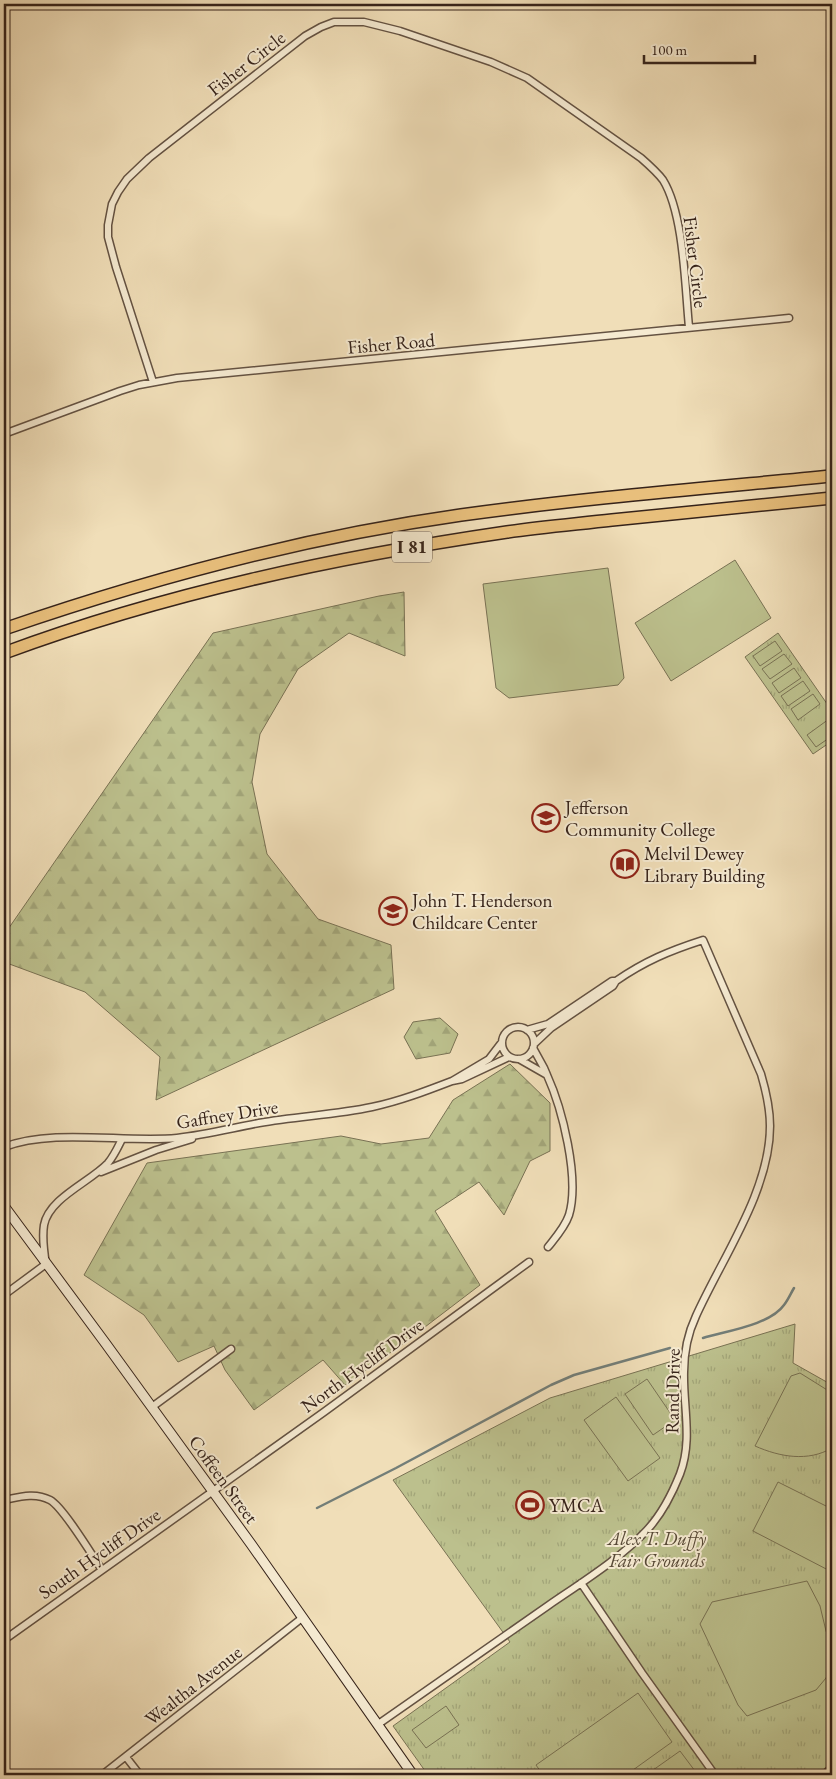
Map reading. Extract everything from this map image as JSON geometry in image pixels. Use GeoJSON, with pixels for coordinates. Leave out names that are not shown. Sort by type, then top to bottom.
{"type":"FeatureCollection","features":[{"type":"Feature","properties":{"kind":"highway","name":"I 81"},"geometry":{"type":"LineString","coordinates":[[4,629],[180,574],[250,556],[351,534],[460,516],[561,503],[832,476]]}},
{"type":"Feature","properties":{"kind":"highway","name":"I 81"},"geometry":{"type":"LineString","coordinates":[[4,653],[48,637],[165,601],[379,552],[509,531],[832,498]]}},
{"type":"Feature","properties":{"kind":"highway"},"geometry":{"type":"LineString","coordinates":[[4,660],[48,637]]}},
{"type":"Feature","properties":{"kind":"main road","name":"Coffeen Street"},"geometry":{"type":"LineString","coordinates":[[4,1206],[152,1407],[413,1775]]}},
{"type":"Feature","properties":{"kind":"street","name":"Fisher Circle"},"geometry":{"type":"LineString","coordinates":[[153,382],[108,237],[108,224],[112,204],[118,192],[127,179],[149,158],[305,36],[320,27],[334,22],[364,22],[491,62],[526,78],[641,158],[656,171],[664,182],[673,204],[679,228],[689,327]]}},
{"type":"Feature","properties":{"kind":"street","name":"Fisher Road"},"geometry":{"type":"LineString","coordinates":[[4,434],[120,391],[177,378],[789,318]]}},
{"type":"Feature","properties":{"kind":"street","name":"Rand Drive"},"geometry":{"type":"LineString","coordinates":[[377,1725],[581,1583],[635,1542],[649,1528],[670,1498],[681,1471],[688,1429],[684,1372],[687,1341],[695,1318],[751,1204],[762,1177],[768,1153],[770,1126],[767,1096],[761,1074],[703,940],[656,957],[616,981]]}},
{"type":"Feature","properties":{"kind":"street"},"geometry":{"type":"LineString","coordinates":[[526,1030],[548,1024],[612,981],[616,981]]}},
{"type":"Feature","properties":{"kind":"street"},"geometry":{"type":"LineString","coordinates":[[518,1059],[527,1056],[544,1033],[613,986],[616,981]]}},
{"type":"Feature","properties":{"kind":"street"},"geometry":{"type":"LineString","coordinates":[[547,1074],[518,1059],[510,1057],[504,1050],[502,1042],[504,1034],[511,1029],[520,1027],[531,1034],[533,1046],[547,1074],[557,1097],[572,1170],[573,1189],[568,1216],[562,1230],[548,1247]]}},
{"type":"Feature","properties":{"kind":"street","name":"Gaffney Drive"},"geometry":{"type":"LineString","coordinates":[[4,1148],[20,1141],[38,1138],[177,1138],[206,1134],[260,1122],[371,1107],[422,1093],[452,1081],[489,1059],[502,1042]]}},
{"type":"Feature","properties":{"kind":"street","name":"Gaffney Drive"},"geometry":{"type":"LineString","coordinates":[[452,1081],[462,1079],[510,1057]]}},
{"type":"Feature","properties":{"kind":"street"},"geometry":{"type":"LineString","coordinates":[[93,1175],[156,1150],[206,1134]]}},
{"type":"Feature","properties":{"kind":"street"},"geometry":{"type":"LineString","coordinates":[[4,1295],[46,1264],[44,1224],[50,1212],[62,1199],[107,1163],[122,1139]]}},
{"type":"Feature","properties":{"kind":"street","name":"North Hycliff Drive"},"geometry":{"type":"LineString","coordinates":[[212,1491],[324,1412],[528,1262]]}},
{"type":"Feature","properties":{"kind":"street"},"geometry":{"type":"LineString","coordinates":[[152,1407],[231,1349]]}},
{"type":"Feature","properties":{"kind":"street","name":"South Hycliff Drive"},"geometry":{"type":"LineString","coordinates":[[4,1640],[212,1491]]}},
{"type":"Feature","properties":{"kind":"street"},"geometry":{"type":"LineString","coordinates":[[4,1500],[30,1495],[53,1502],[70,1523],[102,1570]]}},
{"type":"Feature","properties":{"kind":"street"},"geometry":{"type":"LineString","coordinates":[[581,1583],[715,1775]]}},
{"type":"Feature","properties":{"kind":"street","name":"Wealtha Avenue"},"geometry":{"type":"LineString","coordinates":[[102,1775],[302,1618]]}},
{"type":"Feature","properties":{"kind":"street"},"geometry":{"type":"LineString","coordinates":[[126,1757],[140,1775]]}},
{"type":"Feature","properties":{"kind":"street"},"geometry":{"type":"LineString","coordinates":[[824,1775],[832,1767]]}},
{"type":"Feature","properties":{"kind":"green space"},"geometry":{"type":"Polygon","coordinates":[[[735,560],[771,618],[671,681],[635,623],[735,560]]]}},
{"type":"Feature","properties":{"kind":"green space"},"geometry":{"type":"Polygon","coordinates":[[[608,568],[624,678],[618,685],[509,698],[496,688],[483,584],[608,568]]]}},
{"type":"Feature","properties":{"kind":"green space"},"geometry":{"type":"Polygon","coordinates":[[[404,592],[405,656],[349,633],[298,669],[260,734],[252,782],[267,854],[318,919],[391,945],[394,989],[156,1100],[160,1057],[85,992],[4,962],[4,935],[213,633],[404,592]]]}},
{"type":"Feature","properties":{"kind":"green space"},"geometry":{"type":"Polygon","coordinates":[[[778,633],[832,711],[832,741],[813,754],[745,657],[778,633]]]}},
{"type":"Feature","properties":{"kind":"green space"},"geometry":{"type":"Polygon","coordinates":[[[775,641],[782,651],[760,666],[753,656],[775,641]]]}},
{"type":"Feature","properties":{"kind":"green space"},"geometry":{"type":"Polygon","coordinates":[[[784,654],[792,664],[770,679],[762,669],[784,654]]]}},
{"type":"Feature","properties":{"kind":"green space"},"geometry":{"type":"Polygon","coordinates":[[[794,668],[801,678],[779,693],[772,683],[794,668]]]}},
{"type":"Feature","properties":{"kind":"green space"},"geometry":{"type":"Polygon","coordinates":[[[803,681],[810,691],[788,706],[781,696],[803,681]]]}},
{"type":"Feature","properties":{"kind":"green space"},"geometry":{"type":"Polygon","coordinates":[[[813,694],[820,704],[798,720],[791,709],[813,694]]]}},
{"type":"Feature","properties":{"kind":"green space"},"geometry":{"type":"Polygon","coordinates":[[[829,719],[832,723],[832,736],[816,747],[807,735],[829,719]]]}},
{"type":"Feature","properties":{"kind":"green space"},"geometry":{"type":"Polygon","coordinates":[[[440,1018],[458,1034],[450,1053],[416,1059],[404,1037],[413,1022],[440,1018]]]}},
{"type":"Feature","properties":{"kind":"green space"},"geometry":{"type":"Polygon","coordinates":[[[510,1064],[550,1103],[550,1151],[530,1161],[504,1215],[479,1182],[435,1211],[480,1285],[345,1385],[323,1360],[254,1410],[225,1370],[214,1346],[178,1362],[144,1315],[84,1275],[147,1163],[341,1136],[381,1144],[429,1138],[453,1100],[510,1064]]]}},
{"type":"Feature","properties":{"kind":"green space","name":"Alex T. Duffy Fair Grounds"},"geometry":{"type":"Polygon","coordinates":[[[795,1324],[793,1363],[832,1385],[832,1775],[428,1775],[393,1726],[510,1642],[393,1480],[550,1398],[795,1324]]]}},
{"type":"Feature","properties":{"kind":"green space"},"geometry":{"type":"Polygon","coordinates":[[[800,1373],[832,1393],[832,1448],[813,1455],[794,1456],[774,1453],[755,1446],[791,1376],[800,1373]]]}},
{"type":"Feature","properties":{"kind":"green space"},"geometry":{"type":"Polygon","coordinates":[[[647,1379],[675,1420],[653,1435],[625,1394],[647,1379]]]}},
{"type":"Feature","properties":{"kind":"green space"},"geometry":{"type":"Polygon","coordinates":[[[616,1397],[660,1458],[628,1481],[584,1420],[616,1397]]]}},
{"type":"Feature","properties":{"kind":"green space"},"geometry":{"type":"Polygon","coordinates":[[[778,1482],[832,1509],[832,1572],[753,1531],[778,1482]]]}},
{"type":"Feature","properties":{"kind":"green space"},"geometry":{"type":"Polygon","coordinates":[[[807,1581],[820,1606],[832,1646],[832,1664],[826,1678],[816,1690],[747,1716],[738,1705],[700,1624],[712,1602],[807,1581]]]}},
{"type":"Feature","properties":{"kind":"green space"},"geometry":{"type":"Polygon","coordinates":[[[638,1693],[672,1742],[626,1775],[543,1775],[536,1765],[638,1693]]]}},
{"type":"Feature","properties":{"kind":"green space"},"geometry":{"type":"Polygon","coordinates":[[[446,1706],[459,1725],[426,1748],[412,1730],[446,1706]]]}},
{"type":"Feature","properties":{"kind":"green space"},"geometry":{"type":"Polygon","coordinates":[[[680,1751],[698,1775],[646,1775],[680,1751]]]}},
{"type":"Feature","properties":{"kind":"waterway"},"geometry":{"type":"LineString","coordinates":[[703,1338],[769,1318],[784,1305],[794,1288]]}},
{"type":"Feature","properties":{"kind":"waterway"},"geometry":{"type":"LineString","coordinates":[[317,1508],[551,1385],[574,1375],[670,1348]]}},
{"type":"Feature","properties":{"kind":"place","name":"Jefferson Community College"},"geometry":{"type":"Point","coordinates":[546,818]}},
{"type":"Feature","properties":{"kind":"place","name":"Melvil Dewey Library Building"},"geometry":{"type":"Point","coordinates":[625,864]}},
{"type":"Feature","properties":{"kind":"place","name":"John T. Henderson Childcare Center"},"geometry":{"type":"Point","coordinates":[393,911]}},
{"type":"Feature","properties":{"kind":"place","name":"YMCA"},"geometry":{"type":"Point","coordinates":[530,1505]}}]}
